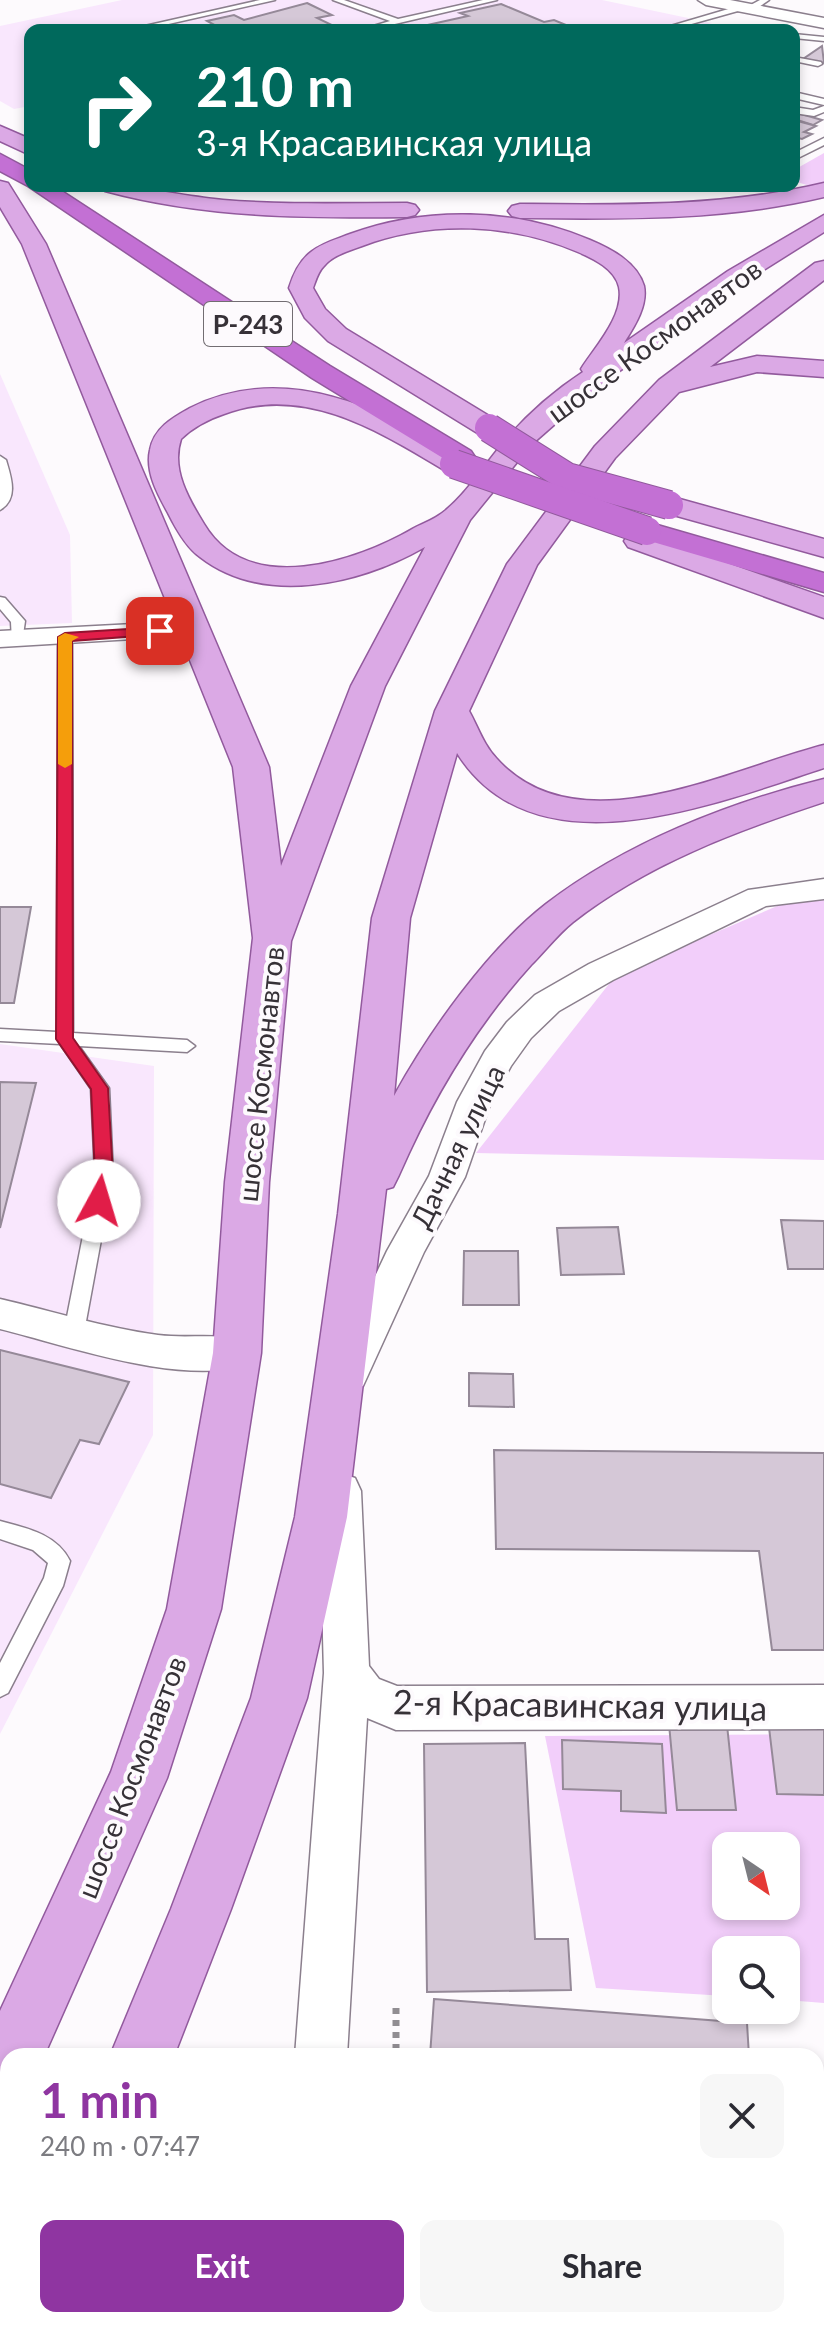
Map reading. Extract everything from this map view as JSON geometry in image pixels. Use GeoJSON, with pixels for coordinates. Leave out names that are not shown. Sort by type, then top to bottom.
{"type":"FeatureCollection","features":[{"type":"Feature","properties":{"kind":"highway"},"geometry":{"type":"LineString","coordinates":[[0,133],[24,147]]}},
{"type":"Feature","properties":{"kind":"highway"},"geometry":{"type":"LineString","coordinates":[[0,161],[24,176]]}},
{"type":"Feature","properties":{"kind":"highway","name":"Р-243"},"geometry":{"type":"LineString","coordinates":[[48,192],[458,461]]}},
{"type":"Feature","properties":{"kind":"highway"},"geometry":{"type":"LineString","coordinates":[[91,192],[129,216]]}},
{"type":"Feature","properties":{"kind":"highway","name":"Р-243"},"geometry":{"type":"LineString","coordinates":[[293,321],[486,432],[558,486]]}},
{"type":"Feature","properties":{"kind":"highway"},"geometry":{"type":"LineString","coordinates":[[458,461],[558,486],[824,583]]}},
{"type":"Feature","properties":{"kind":"highway"},"geometry":{"type":"LineString","coordinates":[[558,486],[654,523],[824,561]]}},
{"type":"Feature","properties":{"kind":"main road"},"geometry":{"type":"LineString","coordinates":[[0,188],[34,244],[191,629],[251,767],[271,941]]}},
{"type":"Feature","properties":{"kind":"main road"},"geometry":{"type":"LineString","coordinates":[[142,192],[196,203],[339,210],[701,210],[770,203],[824,190]]}},
{"type":"Feature","properties":{"kind":"main road","name":"шоссе Космонавтов"},"geometry":{"type":"LineString","coordinates":[[16,2048],[138,1778],[194,1609],[237,1353],[247,1182],[271,941],[368,686],[456,517],[521,439],[587,381],[737,276],[824,222]]}},
{"type":"Feature","properties":{"kind":"main road"},"geometry":{"type":"LineString","coordinates":[[486,432],[337,335],[314,313],[301,288],[307,271],[320,256],[353,240],[388,230],[430,225],[475,223],[514,227],[582,244],[609,258],[627,274],[632,292],[627,312],[587,381]]}},
{"type":"Feature","properties":{"kind":"main road","name":"шоссе Космонавтов"},"geometry":{"type":"LineString","coordinates":[[145,2048],[201,1909],[279,1698],[321,1517],[361,1214],[391,918],[452,711],[522,564],[605,452],[669,386],[824,268]]}},
{"type":"Feature","properties":{"kind":"main road"},"geometry":{"type":"LineString","coordinates":[[669,386],[757,364],[824,369]]}},
{"type":"Feature","properties":{"kind":"main road"},"geometry":{"type":"LineString","coordinates":[[456,517],[377,560],[340,572],[310,576],[274,574],[238,566],[211,551],[189,525],[164,476],[163,458],[167,437],[185,422],[219,405],[256,397],[293,395],[333,403],[368,415],[458,461]]}},
{"type":"Feature","properties":{"kind":"main road"},"geometry":{"type":"LineString","coordinates":[[654,523],[824,548]]}},
{"type":"Feature","properties":{"kind":"main road"},"geometry":{"type":"LineString","coordinates":[[654,523],[824,608]]}},
{"type":"Feature","properties":{"kind":"main road"},"geometry":{"type":"LineString","coordinates":[[452,711],[484,767],[533,799],[573,811],[627,812],[667,804],[824,756]]}},
{"type":"Feature","properties":{"kind":"main road"},"geometry":{"type":"LineString","coordinates":[[361,1214],[398,1126],[438,1055],[491,983],[558,914],[618,873],[705,832],[824,790]]}},
{"type":"Feature","properties":{"kind":"street"},"geometry":{"type":"LineString","coordinates":[[706,0],[752,5],[824,23]]}},
{"type":"Feature","properties":{"kind":"street"},"geometry":{"type":"LineString","coordinates":[[8,639],[191,629]]}},
{"type":"Feature","properties":{"kind":"street","name":"Дачная улица"},"geometry":{"type":"LineString","coordinates":[[337,1401],[406,1251],[447,1177],[474,1102],[497,1060],[519,1030],[547,1003],[601,972],[759,897],[824,889]]}},
{"type":"Feature","properties":{"kind":"street"},"geometry":{"type":"LineString","coordinates":[[0,1314],[178,1354],[237,1353]]}},
{"type":"Feature","properties":{"kind":"street"},"geometry":{"type":"LineString","coordinates":[[322,2048],[347,1673],[337,1401]]}},
{"type":"Feature","properties":{"kind":"street","name":"2-я Красавинская улица"},"geometry":{"type":"LineString","coordinates":[[347,1673],[363,1694],[396,1708],[824,1707]]}},
{"type":"Feature","properties":{"kind":"lane"},"geometry":{"type":"LineString","coordinates":[[159,24],[271,0]]}},
{"type":"Feature","properties":{"kind":"lane"},"geometry":{"type":"LineString","coordinates":[[337,0],[398,21]]}},
{"type":"Feature","properties":{"kind":"lane"},"geometry":{"type":"LineString","coordinates":[[386,24],[493,0]]}},
{"type":"Feature","properties":{"kind":"lane"},"geometry":{"type":"LineString","coordinates":[[683,24],[752,5]]}},
{"type":"Feature","properties":{"kind":"lane"},"geometry":{"type":"LineString","coordinates":[[800,37],[824,39]]}},
{"type":"Feature","properties":{"kind":"lane"},"geometry":{"type":"LineString","coordinates":[[800,60],[818,64]]}},
{"type":"Feature","properties":{"kind":"lane"},"geometry":{"type":"LineString","coordinates":[[800,96],[824,102]]}},
{"type":"Feature","properties":{"kind":"lane"},"geometry":{"type":"LineString","coordinates":[[800,111],[814,113],[824,109]]}},
{"type":"Feature","properties":{"kind":"lane"},"geometry":{"type":"LineString","coordinates":[[800,154],[824,141]]}},
{"type":"Feature","properties":{"kind":"lane"},"geometry":{"type":"LineString","coordinates":[[0,460],[8,487],[0,506]]}},
{"type":"Feature","properties":{"kind":"lane"},"geometry":{"type":"LineString","coordinates":[[0,601],[18,621],[8,639]]}},
{"type":"Feature","properties":{"kind":"lane"},"geometry":{"type":"LineString","coordinates":[[65,637],[65,1039],[100,1088],[104,1175],[74,1332]]}},
{"type":"Feature","properties":{"kind":"lane"},"geometry":{"type":"LineString","coordinates":[[0,1035],[187,1046]]}},
{"type":"Feature","properties":{"kind":"lane"},"geometry":{"type":"LineString","coordinates":[[0,1530],[38,1541],[51,1549],[59,1561],[55,1579],[0,1686]]}},
{"type":"Feature","properties":{"kind":"path"},"geometry":{"type":"LineString","coordinates":[[396,2008],[396,2048]]}},
{"type":"Feature","properties":{"kind":"shaded area"},"geometry":{"type":"Polygon","coordinates":[[[122,0],[602,0],[712,23],[24,24],[24,107],[14,109],[0,101],[0,26],[122,0]]]}},
{"type":"Feature","properties":{"kind":"shaded area"},"geometry":{"type":"Polygon","coordinates":[[[824,153],[824,182],[810,186],[800,183],[800,167],[824,153]]]}},
{"type":"Feature","properties":{"kind":"shaded area"},"geometry":{"type":"Polygon","coordinates":[[[0,374],[70,535],[72,623],[0,626],[0,374]]]}},
{"type":"Feature","properties":{"kind":"shaded area"},"geometry":{"type":"Polygon","coordinates":[[[824,886],[824,1160],[476,1153],[616,975],[824,886]]]}},
{"type":"Feature","properties":{"kind":"shaded area"},"geometry":{"type":"Polygon","coordinates":[[[0,1044],[154,1066],[153,1435],[0,1734],[0,1044]]]}},
{"type":"Feature","properties":{"kind":"shaded area"},"geometry":{"type":"Polygon","coordinates":[[[824,1734],[824,2003],[800,2001],[800,1936],[712,1936],[712,1995],[596,1988],[545,1736],[824,1734]]]}},
{"type":"Feature","properties":{"kind":"building"},"geometry":{"type":"Polygon","coordinates":[[[307,3],[332,15],[317,18],[330,24],[213,24],[207,21],[234,15],[244,20],[307,3]]]}},
{"type":"Feature","properties":{"kind":"building"},"geometry":{"type":"Polygon","coordinates":[[[501,4],[544,22],[554,20],[564,24],[432,24],[468,16],[460,13],[501,4]]]}},
{"type":"Feature","properties":{"kind":"building"},"geometry":{"type":"Polygon","coordinates":[[[822,46],[824,63],[803,59],[822,46]]]}},
{"type":"Feature","properties":{"kind":"building"},"geometry":{"type":"Polygon","coordinates":[[[800,114],[822,120],[813,125],[800,121],[800,114]]]}},
{"type":"Feature","properties":{"kind":"building"},"geometry":{"type":"Polygon","coordinates":[[[800,122],[816,126],[804,132],[812,134],[802,139],[800,122]]]}},
{"type":"Feature","properties":{"kind":"building"},"geometry":{"type":"Polygon","coordinates":[[[0,907],[31,907],[14,1003],[0,1003],[0,907]]]}},
{"type":"Feature","properties":{"kind":"building"},"geometry":{"type":"Polygon","coordinates":[[[0,1082],[36,1083],[0,1228],[0,1082]]]}},
{"type":"Feature","properties":{"kind":"building"},"geometry":{"type":"Polygon","coordinates":[[[781,1220],[824,1221],[824,1269],[788,1269],[781,1220]]]}},
{"type":"Feature","properties":{"kind":"building"},"geometry":{"type":"Polygon","coordinates":[[[618,1227],[624,1274],[561,1275],[557,1228],[618,1227]]]}},
{"type":"Feature","properties":{"kind":"building"},"geometry":{"type":"Polygon","coordinates":[[[464,1251],[518,1251],[519,1305],[463,1305],[464,1251]]]}},
{"type":"Feature","properties":{"kind":"building"},"geometry":{"type":"Polygon","coordinates":[[[0,1350],[129,1382],[99,1444],[80,1440],[51,1498],[0,1484],[0,1350]]]}},
{"type":"Feature","properties":{"kind":"building"},"geometry":{"type":"Polygon","coordinates":[[[469,1373],[513,1374],[514,1407],[469,1406],[469,1373]]]}},
{"type":"Feature","properties":{"kind":"building"},"geometry":{"type":"Polygon","coordinates":[[[494,1450],[824,1453],[824,1650],[772,1650],[759,1551],[496,1549],[494,1450]]]}},
{"type":"Feature","properties":{"kind":"building"},"geometry":{"type":"Polygon","coordinates":[[[768,1719],[824,1720],[824,1795],[777,1794],[768,1719]]]}},
{"type":"Feature","properties":{"kind":"building"},"geometry":{"type":"Polygon","coordinates":[[[669,1724],[727,1725],[736,1810],[677,1810],[669,1724]]]}},
{"type":"Feature","properties":{"kind":"building"},"geometry":{"type":"Polygon","coordinates":[[[562,1740],[662,1744],[666,1813],[621,1811],[621,1791],[563,1789],[562,1740]]]}},
{"type":"Feature","properties":{"kind":"building"},"geometry":{"type":"Polygon","coordinates":[[[525,1743],[535,1939],[568,1939],[571,1990],[427,1992],[424,1744],[525,1743]]]}},
{"type":"Feature","properties":{"kind":"building"},"geometry":{"type":"Polygon","coordinates":[[[434,1999],[712,2020],[712,2024],[747,2024],[749,2048],[431,2048],[434,1999]]]}},
{"type":"Feature","properties":{"kind":"slow traffic"},"geometry":{"type":"LineString","coordinates":[[65,764],[65,637],[73,637]]}},
{"type":"Feature","properties":{"kind":"route"},"geometry":{"type":"LineString","coordinates":[[99,1201],[104,1175],[100,1088],[65,1039],[65,637],[160,631]]}}]}
